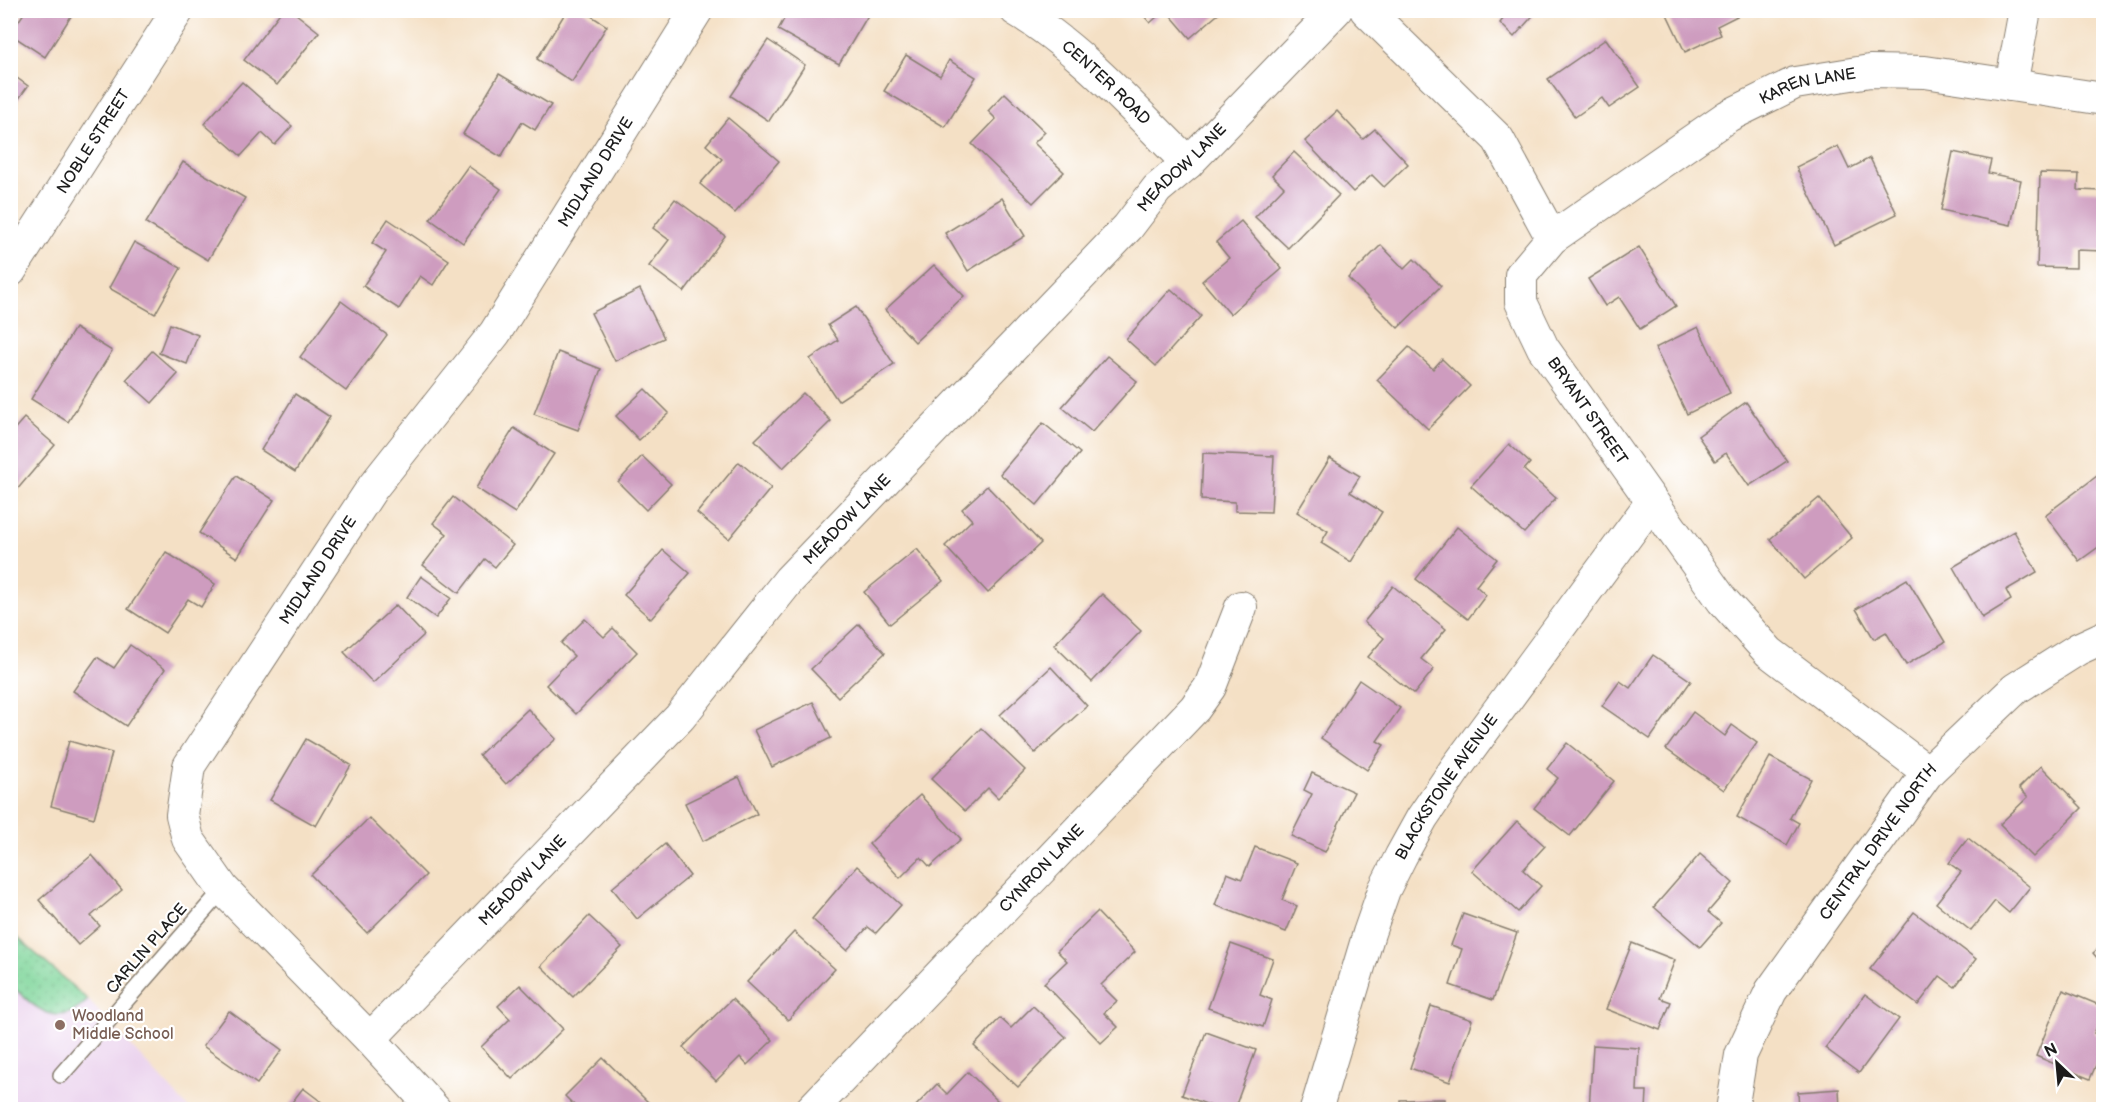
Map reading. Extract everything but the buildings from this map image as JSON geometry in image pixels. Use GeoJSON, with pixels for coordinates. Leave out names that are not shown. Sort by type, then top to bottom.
{"type":"FeatureCollection","features":[{"type":"Feature","properties":{"kind":"street","name":"NOBLE STREET"},"geometry":{"type":"LineString","coordinates":[[10,271],[178,10]]}},
{"type":"Feature","properties":{"kind":"street","name":"MIDLAND DRIVE"},"geometry":{"type":"LineString","coordinates":[[435,1110],[370,1038],[223,889],[188,839],[182,815],[189,765],[373,487],[495,333],[697,10]]}},
{"type":"Feature","properties":{"kind":"street","name":"CENTER ROAD"},"geometry":{"type":"LineString","coordinates":[[1016,10],[1033,20],[1076,54],[1188,163]]}},
{"type":"Feature","properties":{"kind":"street","name":"MEADOW LANE"},"geometry":{"type":"LineString","coordinates":[[370,1038],[680,717],[789,580],[1128,227],[1156,189],[1188,163],[1336,10]]}},
{"type":"Feature","properties":{"kind":"street"},"geometry":{"type":"LineString","coordinates":[[1366,10],[1498,139],[1552,238]]}},
{"type":"Feature","properties":{"kind":"street"},"geometry":{"type":"LineString","coordinates":[[2011,85],[2025,10]]}},
{"type":"Feature","properties":{"kind":"street","name":"KAREN LANE"},"geometry":{"type":"LineString","coordinates":[[1552,238],[1728,116],[1795,83],[1870,71],[1925,72],[2103,99]]}},
{"type":"Feature","properties":{"kind":"street","name":"BRYANT STREET"},"geometry":{"type":"LineString","coordinates":[[1552,238],[1521,275],[1521,302],[1543,348],[1651,503],[1722,600],[1769,652],[1928,772]]}},
{"type":"Feature","properties":{"kind":"street","name":"BLACKSTONE AVENUE"},"geometry":{"type":"LineString","coordinates":[[1316,1110],[1369,933],[1384,890],[1401,856],[1422,819],[1456,768],[1651,503]]}},
{"type":"Feature","properties":{"kind":"street","name":"CYNRON LANE"},"geometry":{"type":"LineString","coordinates":[[811,1110],[1195,708],[1210,687],[1241,607]]}},
{"type":"Feature","properties":{"kind":"street","name":"CENTRAL DRIVE NORTH"},"geometry":{"type":"LineString","coordinates":[[1732,1110],[1741,1055],[1771,991],[1928,772],[2015,689],[2078,649],[2103,637]]}},
{"type":"Feature","properties":{"kind":"lane","name":"CARLIN PLACE"},"geometry":{"type":"LineString","coordinates":[[61,1076],[223,889]]}},
{"type":"Feature","properties":{"kind":"shaded area","name":"Woodland Middle School"},"geometry":{"type":"Polygon","coordinates":[[[10,931],[88,1000],[189,1109],[11,1109],[10,931]]]}},
{"type":"Feature","properties":{"kind":"green space"},"geometry":{"type":"Polygon","coordinates":[[[10,931],[88,1000],[67,1014],[57,1015],[38,1008],[20,994],[11,985],[10,931]]]}},
{"type":"Feature","properties":{"kind":"place","name":"Woodland Middle School"},"geometry":{"type":"Point","coordinates":[60,1025]}}]}
